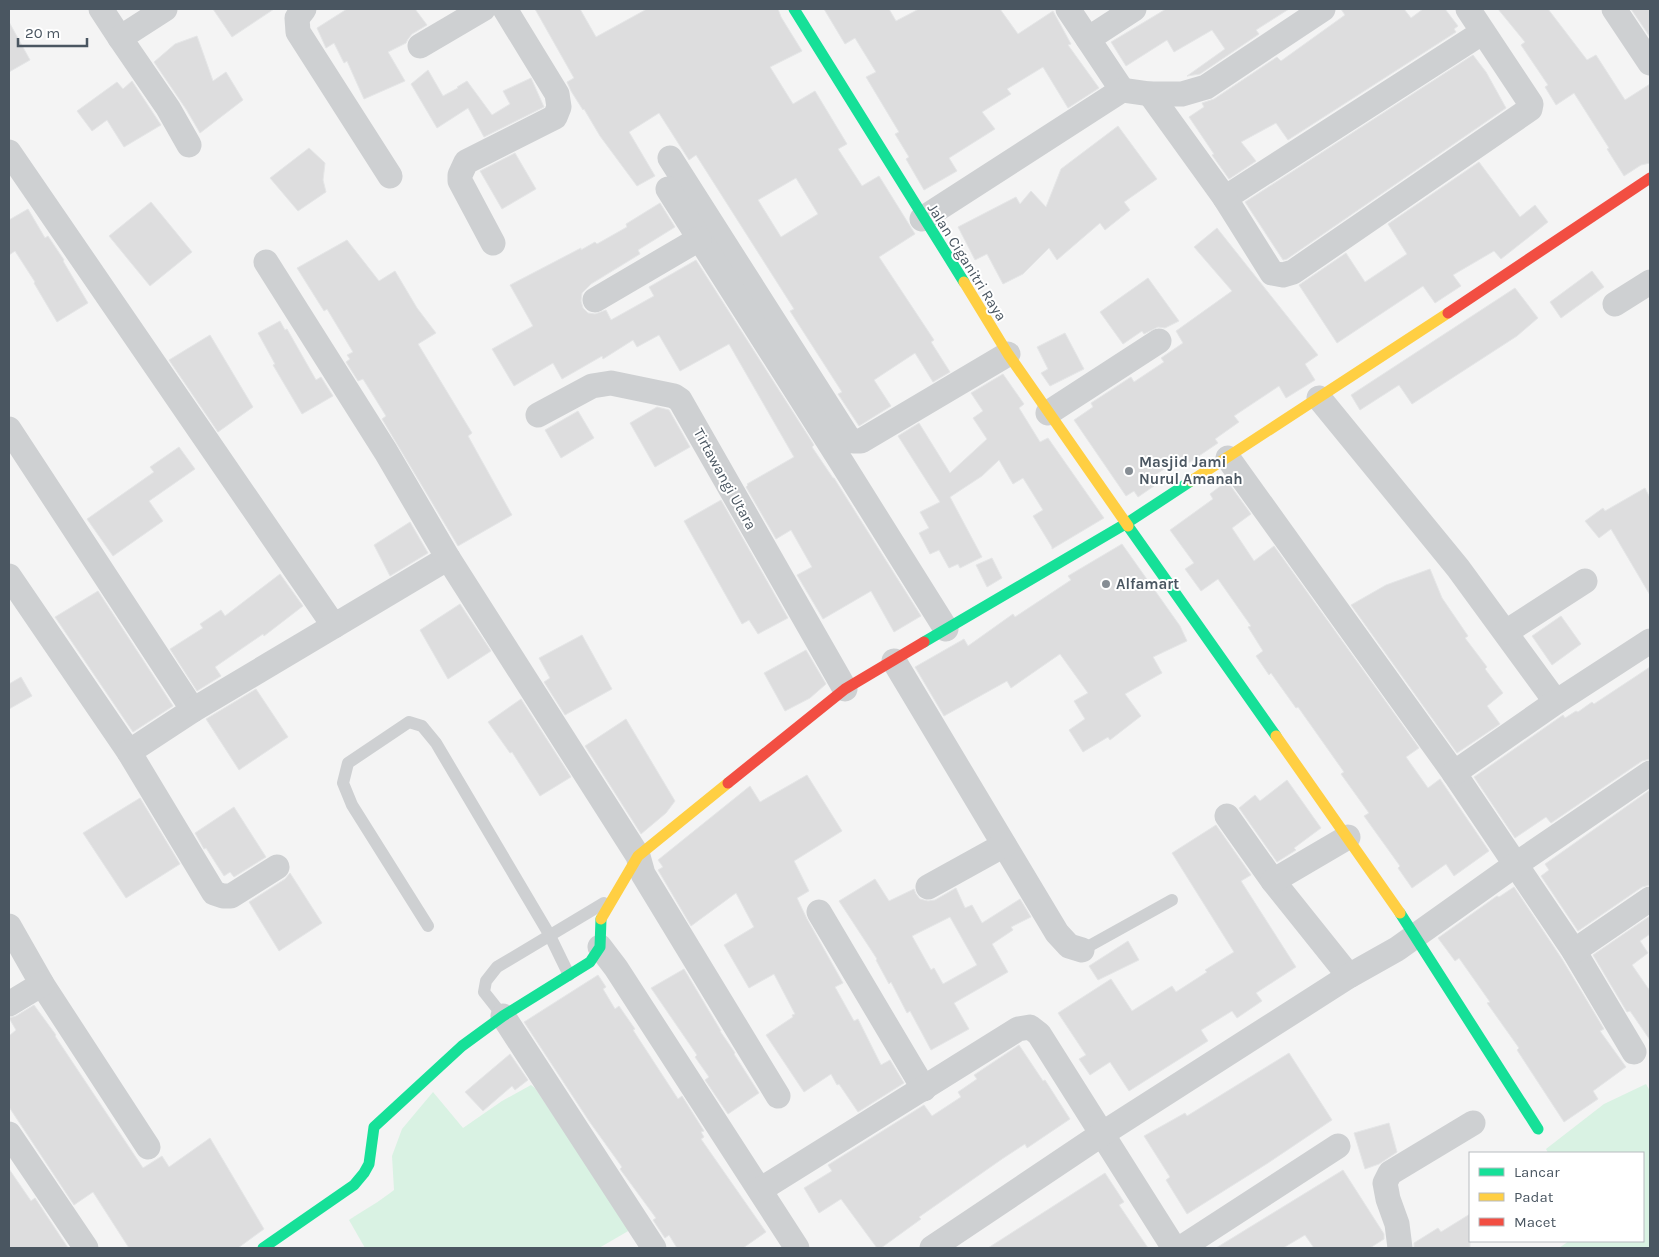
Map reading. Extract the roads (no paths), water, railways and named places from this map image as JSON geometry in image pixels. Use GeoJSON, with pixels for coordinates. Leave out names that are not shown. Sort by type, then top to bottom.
{"type":"FeatureCollection","features":[{"type":"Feature","properties":{"kind":"street"},"geometry":{"type":"LineString","coordinates":[[102,9],[168,108],[189,145]]}},
{"type":"Feature","properties":{"kind":"street"},"geometry":{"type":"LineString","coordinates":[[120,38],[165,9]]}},
{"type":"Feature","properties":{"kind":"street"},"geometry":{"type":"LineString","coordinates":[[304,9],[297,18],[298,32],[390,176]]}},
{"type":"Feature","properties":{"kind":"street"},"geometry":{"type":"LineString","coordinates":[[420,46],[483,9]]}},
{"type":"Feature","properties":{"kind":"street"},"geometry":{"type":"LineString","coordinates":[[493,243],[460,181],[462,169],[466,162],[555,117],[559,107],[557,94],[505,9]]}},
{"type":"Feature","properties":{"kind":"street","name":"Jalan Ciganitri Raya"},"geometry":{"type":"LineString","coordinates":[[794,9],[922,219],[1008,354],[1416,936],[1538,1129]]}},
{"type":"Feature","properties":{"kind":"street"},"geometry":{"type":"LineString","coordinates":[[1068,9],[1122,90]]}},
{"type":"Feature","properties":{"kind":"street"},"geometry":{"type":"LineString","coordinates":[[1088,40],[1134,9]]}},
{"type":"Feature","properties":{"kind":"street"},"geometry":{"type":"LineString","coordinates":[[922,219],[1122,90],[1150,94],[1182,94],[1206,87],[1323,9]]}},
{"type":"Feature","properties":{"kind":"street"},"geometry":{"type":"LineString","coordinates":[[1150,94],[1225,198],[1272,273],[1283,275],[1293,272],[1530,109],[1532,104],[1468,9]]}},
{"type":"Feature","properties":{"kind":"street"},"geometry":{"type":"LineString","coordinates":[[1614,9],[1647,50]]}},
{"type":"Feature","properties":{"kind":"street"},"geometry":{"type":"LineString","coordinates":[[1225,198],[1483,32]]}},
{"type":"Feature","properties":{"kind":"street"},"geometry":{"type":"LineString","coordinates":[[9,152],[334,626]]}},
{"type":"Feature","properties":{"kind":"street"},"geometry":{"type":"LineString","coordinates":[[670,158],[847,436],[853,441],[862,441],[1008,354]]}},
{"type":"Feature","properties":{"kind":"street"},"geometry":{"type":"LineString","coordinates":[[263,1248],[354,1185],[365,1172],[371,1160],[371,1138],[374,1127],[462,1046],[503,1016],[590,962],[600,947],[601,918],[638,856],[845,689],[1127,523],[1650,178]]}},
{"type":"Feature","properties":{"kind":"street"},"geometry":{"type":"LineString","coordinates":[[668,189],[946,629]]}},
{"type":"Feature","properties":{"kind":"street"},"geometry":{"type":"LineString","coordinates":[[595,300],[699,239]]}},
{"type":"Feature","properties":{"kind":"street"},"geometry":{"type":"LineString","coordinates":[[266,262],[386,452],[448,558],[638,856],[643,874],[778,1096]]}},
{"type":"Feature","properties":{"kind":"street"},"geometry":{"type":"LineString","coordinates":[[1615,304],[1650,282]]}},
{"type":"Feature","properties":{"kind":"street"},"geometry":{"type":"LineString","coordinates":[[1048,413],[1159,341]]}},
{"type":"Feature","properties":{"kind":"street","name":"Tirtawangi Utara"},"geometry":{"type":"LineString","coordinates":[[538,415],[592,386],[611,383],[674,396],[680,400],[845,689]]}},
{"type":"Feature","properties":{"kind":"street"},"geometry":{"type":"LineString","coordinates":[[1319,398],[1458,568],[1556,702]]}},
{"type":"Feature","properties":{"kind":"street"},"geometry":{"type":"LineString","coordinates":[[9,429],[193,710]]}},
{"type":"Feature","properties":{"kind":"street"},"geometry":{"type":"LineString","coordinates":[[1228,458],[1454,773],[1574,951],[1634,1052]]}},
{"type":"Feature","properties":{"kind":"street"},"geometry":{"type":"LineString","coordinates":[[129,752],[193,710],[448,558]]}},
{"type":"Feature","properties":{"kind":"street"},"geometry":{"type":"LineString","coordinates":[[9,576],[129,752],[214,893],[231,896],[277,867]]}},
{"type":"Feature","properties":{"kind":"street"},"geometry":{"type":"LineString","coordinates":[[1506,632],[1585,581]]}},
{"type":"Feature","properties":{"kind":"street"},"geometry":{"type":"LineString","coordinates":[[1454,773],[1556,702],[1650,641]]}},
{"type":"Feature","properties":{"kind":"street"},"geometry":{"type":"LineString","coordinates":[[894,661],[1057,933],[1069,946],[1082,950]]}},
{"type":"Feature","properties":{"kind":"street"},"geometry":{"type":"LineString","coordinates":[[932,1248],[1102,1134],[1349,976],[1397,949],[1515,865],[1650,774]]}},
{"type":"Feature","properties":{"kind":"street"},"geometry":{"type":"LineString","coordinates":[[1227,816],[1273,881],[1349,976]]}},
{"type":"Feature","properties":{"kind":"street"},"geometry":{"type":"LineString","coordinates":[[1273,881],[1348,837]]}},
{"type":"Feature","properties":{"kind":"street"},"geometry":{"type":"LineString","coordinates":[[928,887],[1004,845]]}},
{"type":"Feature","properties":{"kind":"street"},"geometry":{"type":"LineString","coordinates":[[1574,951],[1650,898]]}},
{"type":"Feature","properties":{"kind":"street"},"geometry":{"type":"LineString","coordinates":[[819,912],[924,1089]]}},
{"type":"Feature","properties":{"kind":"street"},"geometry":{"type":"LineString","coordinates":[[9,926],[42,984],[148,1147]]}},
{"type":"Feature","properties":{"kind":"street"},"geometry":{"type":"LineString","coordinates":[[600,947],[616,968],[797,1248]]}},
{"type":"Feature","properties":{"kind":"street"},"geometry":{"type":"LineString","coordinates":[[9,1004],[42,984]]}},
{"type":"Feature","properties":{"kind":"street"},"geometry":{"type":"LineString","coordinates":[[503,1016],[654,1248]]}},
{"type":"Feature","properties":{"kind":"street"},"geometry":{"type":"LineString","coordinates":[[760,1190],[1018,1029],[1030,1027],[1039,1034],[1174,1248]]}},
{"type":"Feature","properties":{"kind":"street"},"geometry":{"type":"LineString","coordinates":[[1400,1248],[1397,1224],[1388,1199],[1385,1183],[1390,1173],[1473,1123]]}},
{"type":"Feature","properties":{"kind":"street"},"geometry":{"type":"LineString","coordinates":[[9,1134],[86,1248]]}},
{"type":"Feature","properties":{"kind":"street"},"geometry":{"type":"LineString","coordinates":[[1181,1248],[1338,1146]]}},
{"type":"Feature","properties":{"kind":"lane"},"geometry":{"type":"LineString","coordinates":[[428,926],[352,805],[343,782],[348,763],[409,722],[422,726],[436,743],[549,934],[569,975]]}},
{"type":"Feature","properties":{"kind":"lane"},"geometry":{"type":"LineString","coordinates":[[503,1016],[484,992],[486,980],[497,967],[549,934],[612,898]]}},
{"type":"Feature","properties":{"kind":"lane"},"geometry":{"type":"LineString","coordinates":[[1082,950],[1172,900]]}},
{"type":"Feature","properties":{"kind":"place","name":"Masjid Jami Nurul Amanah"},"geometry":{"type":"Point","coordinates":[1129,471]}},
{"type":"Feature","properties":{"kind":"place","name":"Alfamart"},"geometry":{"type":"Point","coordinates":[1106,584]}}]}
